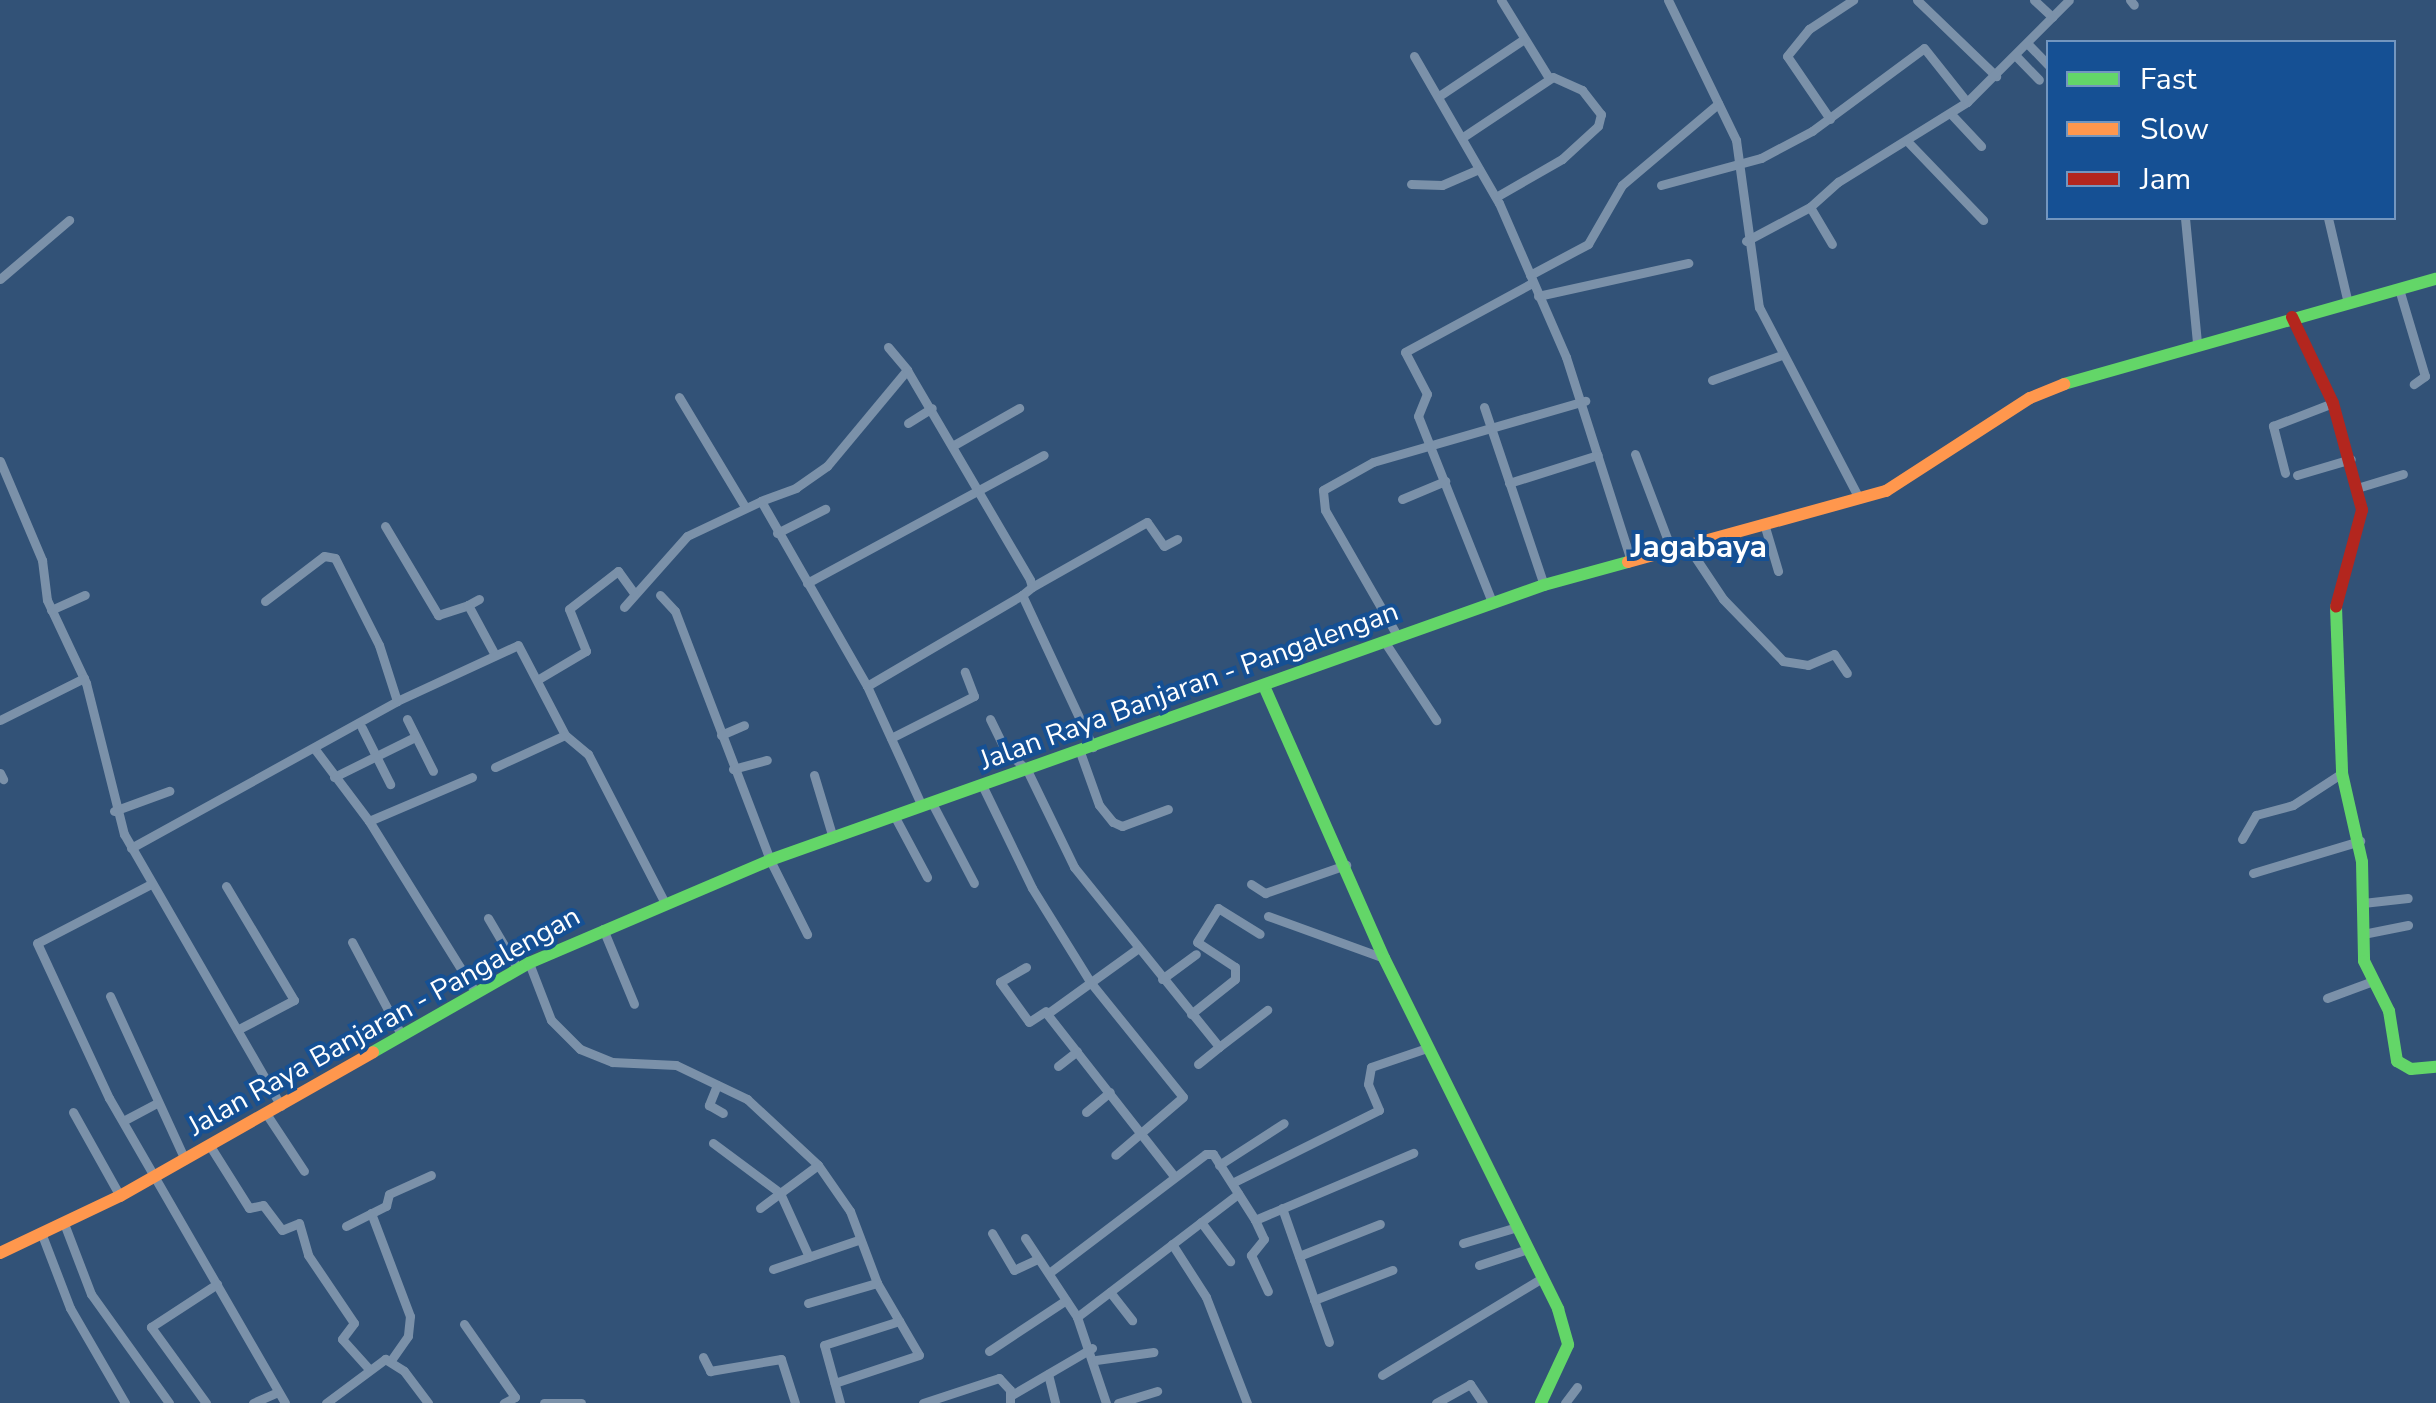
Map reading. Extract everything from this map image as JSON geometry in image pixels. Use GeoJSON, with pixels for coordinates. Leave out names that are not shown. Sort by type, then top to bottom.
{"type":"FeatureCollection","features":[{"type":"Feature","properties":{"kind":"main road","name":"Jalan Raya Banjaran - Pangalengan"},"geometry":{"type":"LineString","coordinates":[[0,1253],[64,1226],[120,1196],[524,966],[665,902],[770,860],[928,807],[1544,584],[1860,501],[1916,478],[2052,386],[2197,342],[2436,278]]}},
{"type":"Feature","properties":{"kind":"main road"},"geometry":{"type":"LineString","coordinates":[[2292,317],[2333,403],[2351,459],[2362,527],[2336,612],[2342,773],[2360,842],[2363,934],[2373,982],[2390,1011],[2393,1053],[2423,1068]]}},
{"type":"Feature","properties":{"kind":"main road"},"geometry":{"type":"LineString","coordinates":[[1264,686],[1384,958],[1542,1278],[1568,1346],[1541,1403]]}},
{"type":"Feature","properties":{"kind":"street"},"geometry":{"type":"LineString","coordinates":[[1496,197],[1547,170],[1601,123],[1582,90],[1549,78],[1500,0]]}},
{"type":"Feature","properties":{"kind":"street"},"geometry":{"type":"LineString","coordinates":[[1668,0],[1718,104],[1742,168],[1754,296],[1860,501]]}},
{"type":"Feature","properties":{"kind":"street"},"geometry":{"type":"LineString","coordinates":[[1830,119],[1786,56],[1809,29],[1853,0]]}},
{"type":"Feature","properties":{"kind":"street"},"geometry":{"type":"LineString","coordinates":[[1917,0],[1996,76]]}},
{"type":"Feature","properties":{"kind":"street"},"geometry":{"type":"LineString","coordinates":[[2034,0],[2052,17]]}},
{"type":"Feature","properties":{"kind":"street"},"geometry":{"type":"LineString","coordinates":[[1746,241],[1810,208],[1838,182],[1909,144],[1951,114],[1996,76],[2069,0]]}},
{"type":"Feature","properties":{"kind":"street"},"geometry":{"type":"LineString","coordinates":[[1439,96],[1524,40]]}},
{"type":"Feature","properties":{"kind":"street"},"geometry":{"type":"LineString","coordinates":[[2028,44],[2046,63]]}},
{"type":"Feature","properties":{"kind":"street"},"geometry":{"type":"LineString","coordinates":[[1661,185],[1696,170],[1742,168],[1830,119],[1924,48],[1967,102]]}},
{"type":"Feature","properties":{"kind":"street"},"geometry":{"type":"LineString","coordinates":[[1414,56],[1496,197],[1585,401],[1631,561]]}},
{"type":"Feature","properties":{"kind":"street"},"geometry":{"type":"LineString","coordinates":[[2016,56],[2039,80]]}},
{"type":"Feature","properties":{"kind":"street"},"geometry":{"type":"LineString","coordinates":[[1463,137],[1549,78]]}},
{"type":"Feature","properties":{"kind":"street"},"geometry":{"type":"LineString","coordinates":[[1492,602],[1416,410],[1426,394],[1405,352],[1588,244],[1622,185],[1718,104]]}},
{"type":"Feature","properties":{"kind":"street"},"geometry":{"type":"LineString","coordinates":[[1951,114],[1981,146]]}},
{"type":"Feature","properties":{"kind":"street"},"geometry":{"type":"LineString","coordinates":[[1909,144],[1983,220]]}},
{"type":"Feature","properties":{"kind":"street"},"geometry":{"type":"LineString","coordinates":[[1411,184],[1442,185],[1479,170]]}},
{"type":"Feature","properties":{"kind":"street"},"geometry":{"type":"LineString","coordinates":[[1810,208],[1832,244]]}},
{"type":"Feature","properties":{"kind":"street"},"geometry":{"type":"LineString","coordinates":[[0,279],[24,252],[68,220]]}},
{"type":"Feature","properties":{"kind":"street"},"geometry":{"type":"LineString","coordinates":[[2185,220],[2197,342]]}},
{"type":"Feature","properties":{"kind":"street"},"geometry":{"type":"LineString","coordinates":[[2328,220],[2348,303]]}},
{"type":"Feature","properties":{"kind":"street"},"geometry":{"type":"LineString","coordinates":[[1538,296],[1688,264]]}},
{"type":"Feature","properties":{"kind":"street"},"geometry":{"type":"LineString","coordinates":[[2398,289],[2424,371],[2414,384]]}},
{"type":"Feature","properties":{"kind":"street"},"geometry":{"type":"LineString","coordinates":[[888,346],[932,408],[1032,587]]}},
{"type":"Feature","properties":{"kind":"street"},"geometry":{"type":"LineString","coordinates":[[1712,380],[1782,355]]}},
{"type":"Feature","properties":{"kind":"street"},"geometry":{"type":"LineString","coordinates":[[624,606],[687,536],[744,505],[808,482],[827,466],[907,370]]}},
{"type":"Feature","properties":{"kind":"street"},"geometry":{"type":"LineString","coordinates":[[679,396],[744,505]]}},
{"type":"Feature","properties":{"kind":"street"},"geometry":{"type":"LineString","coordinates":[[1436,720],[1325,510],[1323,490],[1373,462],[1490,432],[1585,401]]}},
{"type":"Feature","properties":{"kind":"street"},"geometry":{"type":"LineString","coordinates":[[2333,403],[2274,426],[2291,474],[2351,459]]}},
{"type":"Feature","properties":{"kind":"street"},"geometry":{"type":"LineString","coordinates":[[908,423],[932,408]]}},
{"type":"Feature","properties":{"kind":"street"},"geometry":{"type":"LineString","coordinates":[[954,446],[1019,408]]}},
{"type":"Feature","properties":{"kind":"street"},"geometry":{"type":"LineString","coordinates":[[1484,408],[1544,584]]}},
{"type":"Feature","properties":{"kind":"street"},"geometry":{"type":"LineString","coordinates":[[1634,454],[1671,550]]}},
{"type":"Feature","properties":{"kind":"street"},"geometry":{"type":"LineString","coordinates":[[1509,483],[1598,455]]}},
{"type":"Feature","properties":{"kind":"street"},"geometry":{"type":"LineString","coordinates":[[807,583],[1044,456]]}},
{"type":"Feature","properties":{"kind":"street"},"geometry":{"type":"LineString","coordinates":[[0,461],[42,560],[51,610],[84,678],[114,812],[150,884],[281,1106]]}},
{"type":"Feature","properties":{"kind":"street"},"geometry":{"type":"LineString","coordinates":[[2357,488],[2403,474]]}},
{"type":"Feature","properties":{"kind":"street"},"geometry":{"type":"LineString","coordinates":[[1402,499],[1445,481]]}},
{"type":"Feature","properties":{"kind":"street"},"geometry":{"type":"LineString","coordinates":[[761,501],[974,884]]}},
{"type":"Feature","properties":{"kind":"street"},"geometry":{"type":"LineString","coordinates":[[777,533],[824,509]]}},
{"type":"Feature","properties":{"kind":"street"},"geometry":{"type":"LineString","coordinates":[[867,686],[1146,522],[1164,546],[1177,539]]}},
{"type":"Feature","properties":{"kind":"street"},"geometry":{"type":"LineString","coordinates":[[385,526],[438,615],[478,599]]}},
{"type":"Feature","properties":{"kind":"street"},"geometry":{"type":"LineString","coordinates":[[1765,527],[1778,571]]}},
{"type":"Feature","properties":{"kind":"street"},"geometry":{"type":"LineString","coordinates":[[1687,545],[1723,598],[1783,661],[1808,665],[1834,654],[1847,673]]}},
{"type":"Feature","properties":{"kind":"street"},"geometry":{"type":"LineString","coordinates":[[265,600],[324,556],[336,558],[379,645],[398,701]]}},
{"type":"Feature","properties":{"kind":"street"},"geometry":{"type":"LineString","coordinates":[[537,680],[586,651],[569,609],[618,571],[634,592]]}},
{"type":"Feature","properties":{"kind":"street"},"geometry":{"type":"LineString","coordinates":[[51,610],[85,595]]}},
{"type":"Feature","properties":{"kind":"street"},"geometry":{"type":"LineString","coordinates":[[660,595],[675,611],[770,860],[807,934]]}},
{"type":"Feature","properties":{"kind":"street"},"geometry":{"type":"LineString","coordinates":[[1022,595],[1087,750],[1099,805],[1113,822],[1122,826],[1168,809]]}},
{"type":"Feature","properties":{"kind":"street"},"geometry":{"type":"LineString","coordinates":[[468,605],[496,655]]}},
{"type":"Feature","properties":{"kind":"street"},"geometry":{"type":"LineString","coordinates":[[132,848],[398,701],[518,645],[566,735],[588,754],[665,902]]}},
{"type":"Feature","properties":{"kind":"street"},"geometry":{"type":"LineString","coordinates":[[891,738],[974,696],[965,672]]}},
{"type":"Feature","properties":{"kind":"street"},"geometry":{"type":"LineString","coordinates":[[0,720],[84,678]]}},
{"type":"Feature","properties":{"kind":"street"},"geometry":{"type":"LineString","coordinates":[[990,719],[1006,750],[1027,770],[1074,866],[1218,1048]]}},
{"type":"Feature","properties":{"kind":"street"},"geometry":{"type":"LineString","coordinates":[[407,720],[432,770]]}},
{"type":"Feature","properties":{"kind":"street"},"geometry":{"type":"LineString","coordinates":[[721,735],[744,725]]}},
{"type":"Feature","properties":{"kind":"street"},"geometry":{"type":"LineString","coordinates":[[362,728],[390,784]]}},
{"type":"Feature","properties":{"kind":"street"},"geometry":{"type":"LineString","coordinates":[[495,767],[566,735]]}},
{"type":"Feature","properties":{"kind":"street"},"geometry":{"type":"LineString","coordinates":[[334,778],[415,736]]}},
{"type":"Feature","properties":{"kind":"street"},"geometry":{"type":"LineString","coordinates":[[314,748],[369,822],[476,993]]}},
{"type":"Feature","properties":{"kind":"street"},"geometry":{"type":"LineString","coordinates":[[733,769],[767,760]]}},
{"type":"Feature","properties":{"kind":"street"},"geometry":{"type":"LineString","coordinates":[[2242,839],[2256,815],[2293,805],[2342,773]]}},
{"type":"Feature","properties":{"kind":"street"},"geometry":{"type":"LineString","coordinates":[[814,775],[833,838]]}},
{"type":"Feature","properties":{"kind":"street"},"geometry":{"type":"LineString","coordinates":[[369,822],[472,777]]}},
{"type":"Feature","properties":{"kind":"street"},"geometry":{"type":"LineString","coordinates":[[983,787],[1032,888],[1092,983],[1183,1097],[1115,1155]]}},
{"type":"Feature","properties":{"kind":"street"},"geometry":{"type":"LineString","coordinates":[[114,812],[169,791]]}},
{"type":"Feature","properties":{"kind":"street"},"geometry":{"type":"LineString","coordinates":[[896,818],[926,877]]}},
{"type":"Feature","properties":{"kind":"street"},"geometry":{"type":"LineString","coordinates":[[2254,873],[2360,842]]}},
{"type":"Feature","properties":{"kind":"street"},"geometry":{"type":"LineString","coordinates":[[1252,884],[1265,894],[1346,865]]}},
{"type":"Feature","properties":{"kind":"street"},"geometry":{"type":"LineString","coordinates":[[150,884],[37,943],[123,1121],[285,1403]]}},
{"type":"Feature","properties":{"kind":"street"},"geometry":{"type":"LineString","coordinates":[[226,886],[302,1011]]}},
{"type":"Feature","properties":{"kind":"street"},"geometry":{"type":"LineString","coordinates":[[2363,903],[2408,898]]}},
{"type":"Feature","properties":{"kind":"street"},"geometry":{"type":"LineString","coordinates":[[1191,1014],[1235,979],[1235,968],[1197,942],[1218,908],[1260,934]]}},
{"type":"Feature","properties":{"kind":"street"},"geometry":{"type":"LineString","coordinates":[[1268,916],[1384,958]]}},
{"type":"Feature","properties":{"kind":"street"},"geometry":{"type":"LineString","coordinates":[[488,918],[524,966],[551,1020],[580,1049],[612,1062],[676,1065],[758,1105],[818,1166],[850,1211],[877,1283],[918,1359],[834,1384]]}},
{"type":"Feature","properties":{"kind":"street"},"geometry":{"type":"LineString","coordinates":[[2363,934],[2408,926]]}},
{"type":"Feature","properties":{"kind":"street"},"geometry":{"type":"LineString","coordinates":[[603,929],[634,1004]]}},
{"type":"Feature","properties":{"kind":"street"},"geometry":{"type":"LineString","coordinates":[[352,942],[403,1038]]}},
{"type":"Feature","properties":{"kind":"street"},"geometry":{"type":"LineString","coordinates":[[1026,967],[1000,982],[1029,1022],[1137,949]]}},
{"type":"Feature","properties":{"kind":"street"},"geometry":{"type":"LineString","coordinates":[[1162,980],[1196,954]]}},
{"type":"Feature","properties":{"kind":"street"},"geometry":{"type":"LineString","coordinates":[[2328,998],[2373,982]]}},
{"type":"Feature","properties":{"kind":"street"},"geometry":{"type":"LineString","coordinates":[[110,996],[159,1091],[155,1104],[123,1121]]}},
{"type":"Feature","properties":{"kind":"street"},"geometry":{"type":"LineString","coordinates":[[237,1030],[294,1000]]}},
{"type":"Feature","properties":{"kind":"street"},"geometry":{"type":"LineString","coordinates":[[1198,1064],[1268,1010]]}},
{"type":"Feature","properties":{"kind":"street"},"geometry":{"type":"LineString","coordinates":[[1046,1011],[1174,1176]]}},
{"type":"Feature","properties":{"kind":"street"},"geometry":{"type":"LineString","coordinates":[[1232,1183],[1379,1110],[1368,1084],[1371,1067],[1427,1048]]}},
{"type":"Feature","properties":{"kind":"street"},"geometry":{"type":"LineString","coordinates":[[1058,1066],[1077,1052]]}},
{"type":"Feature","properties":{"kind":"street"},"geometry":{"type":"LineString","coordinates":[[717,1085],[709,1105],[722,1112]]}},
{"type":"Feature","properties":{"kind":"street"},"geometry":{"type":"LineString","coordinates":[[1086,1112],[1110,1092]]}},
{"type":"Feature","properties":{"kind":"street"},"geometry":{"type":"LineString","coordinates":[[155,1104],[185,1160]]}},
{"type":"Feature","properties":{"kind":"street"},"geometry":{"type":"LineString","coordinates":[[73,1112],[120,1196]]}},
{"type":"Feature","properties":{"kind":"street"},"geometry":{"type":"LineString","coordinates":[[268,1114],[304,1172]]}},
{"type":"Feature","properties":{"kind":"street"},"geometry":{"type":"LineString","coordinates":[[1219,1164],[1284,1123]]}},
{"type":"Feature","properties":{"kind":"street"},"geometry":{"type":"LineString","coordinates":[[713,1143],[780,1192],[810,1256]]}},
{"type":"Feature","properties":{"kind":"street"},"geometry":{"type":"LineString","coordinates":[[210,1146],[248,1208],[262,1205],[282,1230],[298,1223],[308,1255],[354,1323],[342,1339],[368,1366]]}},
{"type":"Feature","properties":{"kind":"street"},"geometry":{"type":"LineString","coordinates":[[1255,1220],[1413,1153]]}},
{"type":"Feature","properties":{"kind":"street"},"geometry":{"type":"LineString","coordinates":[[1049,1273],[1206,1154],[1219,1164],[1232,1183],[1264,1239],[1250,1254],[1268,1292]]}},
{"type":"Feature","properties":{"kind":"street"},"geometry":{"type":"LineString","coordinates":[[760,1208],[818,1166]]}},
{"type":"Feature","properties":{"kind":"street"},"geometry":{"type":"LineString","coordinates":[[346,1226],[386,1206],[390,1194],[431,1176]]}},
{"type":"Feature","properties":{"kind":"street"},"geometry":{"type":"LineString","coordinates":[[1078,1317],[1238,1194]]}},
{"type":"Feature","properties":{"kind":"street"},"geometry":{"type":"LineString","coordinates":[[1282,1208],[1330,1342]]}},
{"type":"Feature","properties":{"kind":"street"},"geometry":{"type":"LineString","coordinates":[[326,1403],[368,1366],[391,1360],[408,1336],[410,1316],[371,1213]]}},
{"type":"Feature","properties":{"kind":"street"},"geometry":{"type":"LineString","coordinates":[[1202,1222],[1230,1261]]}},
{"type":"Feature","properties":{"kind":"street"},"geometry":{"type":"LineString","coordinates":[[1299,1256],[1380,1224]]}},
{"type":"Feature","properties":{"kind":"street"},"geometry":{"type":"LineString","coordinates":[[64,1226],[91,1294],[168,1403]]}},
{"type":"Feature","properties":{"kind":"street"},"geometry":{"type":"LineString","coordinates":[[1463,1243],[1517,1227]]}},
{"type":"Feature","properties":{"kind":"street"},"geometry":{"type":"LineString","coordinates":[[992,1233],[1014,1270],[1038,1259]]}},
{"type":"Feature","properties":{"kind":"street"},"geometry":{"type":"LineString","coordinates":[[42,1236],[70,1308],[125,1403]]}},
{"type":"Feature","properties":{"kind":"street"},"geometry":{"type":"LineString","coordinates":[[1025,1238],[1078,1317],[1096,1360],[1106,1403]]}},
{"type":"Feature","properties":{"kind":"street"},"geometry":{"type":"LineString","coordinates":[[773,1269],[858,1240]]}},
{"type":"Feature","properties":{"kind":"street"},"geometry":{"type":"LineString","coordinates":[[1172,1244],[1206,1297],[1248,1403]]}},
{"type":"Feature","properties":{"kind":"street"},"geometry":{"type":"LineString","coordinates":[[1479,1265],[1528,1249]]}},
{"type":"Feature","properties":{"kind":"street"},"geometry":{"type":"LineString","coordinates":[[1314,1300],[1392,1270]]}},
{"type":"Feature","properties":{"kind":"street"},"geometry":{"type":"LineString","coordinates":[[1382,1375],[1542,1278]]}},
{"type":"Feature","properties":{"kind":"street"},"geometry":{"type":"LineString","coordinates":[[808,1303],[877,1283]]}},
{"type":"Feature","properties":{"kind":"street"},"geometry":{"type":"LineString","coordinates":[[206,1403],[151,1327],[217,1284]]}},
{"type":"Feature","properties":{"kind":"street"},"geometry":{"type":"LineString","coordinates":[[1110,1292],[1132,1320]]}},
{"type":"Feature","properties":{"kind":"street"},"geometry":{"type":"LineString","coordinates":[[989,1350],[1066,1300]]}},
{"type":"Feature","properties":{"kind":"street"},"geometry":{"type":"LineString","coordinates":[[840,1403],[824,1345],[899,1321]]}},
{"type":"Feature","properties":{"kind":"street"},"geometry":{"type":"LineString","coordinates":[[464,1324],[510,1401]]}},
{"type":"Feature","properties":{"kind":"street"},"geometry":{"type":"LineString","coordinates":[[923,1403],[995,1378],[1010,1399],[1092,1348]]}},
{"type":"Feature","properties":{"kind":"street"},"geometry":{"type":"LineString","coordinates":[[1096,1360],[1153,1352]]}},
{"type":"Feature","properties":{"kind":"street"},"geometry":{"type":"LineString","coordinates":[[703,1356],[710,1370],[781,1358],[795,1403]]}},
{"type":"Feature","properties":{"kind":"street"},"geometry":{"type":"LineString","coordinates":[[391,1360],[428,1403]]}},
{"type":"Feature","properties":{"kind":"street"},"geometry":{"type":"LineString","coordinates":[[1048,1374],[1055,1403]]}},
{"type":"Feature","properties":{"kind":"street"},"geometry":{"type":"LineString","coordinates":[[1436,1403],[1470,1384],[1483,1403]]}},
{"type":"Feature","properties":{"kind":"street"},"geometry":{"type":"LineString","coordinates":[[1565,1403],[1577,1388]]}},
{"type":"Feature","properties":{"kind":"street"},"geometry":{"type":"LineString","coordinates":[[1118,1403],[1156,1391]]}},
{"type":"Feature","properties":{"kind":"street"},"geometry":{"type":"LineString","coordinates":[[253,1403],[278,1392]]}},
{"type":"Feature","properties":{"kind":"street"},"geometry":{"type":"LineString","coordinates":[[544,1403],[581,1403]]}},
{"type":"Feature","properties":{"kind":"traffic: fast"},"geometry":{"type":"LineString","coordinates":[[2064,384],[2436,279]]}},
{"type":"Feature","properties":{"kind":"traffic: fast"},"geometry":{"type":"LineString","coordinates":[[373,1052],[529,963],[770,860],[1544,585],[1628,562]]}},
{"type":"Feature","properties":{"kind":"traffic: fast"},"geometry":{"type":"LineString","coordinates":[[2336,607],[2342,773],[2362,862],[2364,961],[2389,1011],[2397,1061],[2411,1069],[2436,1067]]}},
{"type":"Feature","properties":{"kind":"traffic: fast"},"geometry":{"type":"LineString","coordinates":[[1264,686],[1384,958],[1558,1309],[1568,1345],[1541,1403]]}},
{"type":"Feature","properties":{"kind":"traffic: slow"},"geometry":{"type":"LineString","coordinates":[[1628,562],[1886,491],[2030,398],[2064,384]]}},
{"type":"Feature","properties":{"kind":"traffic: slow"},"geometry":{"type":"LineString","coordinates":[[0,1253],[120,1196],[373,1052]]}},
{"type":"Feature","properties":{"kind":"traffic: jam"},"geometry":{"type":"LineString","coordinates":[[2292,317],[2333,403],[2362,510],[2336,607]]}},
{"type":"Feature","properties":{"kind":"district","name":"Jagabaya"},"geometry":{"type":"Point","coordinates":[1699,547]}}]}
